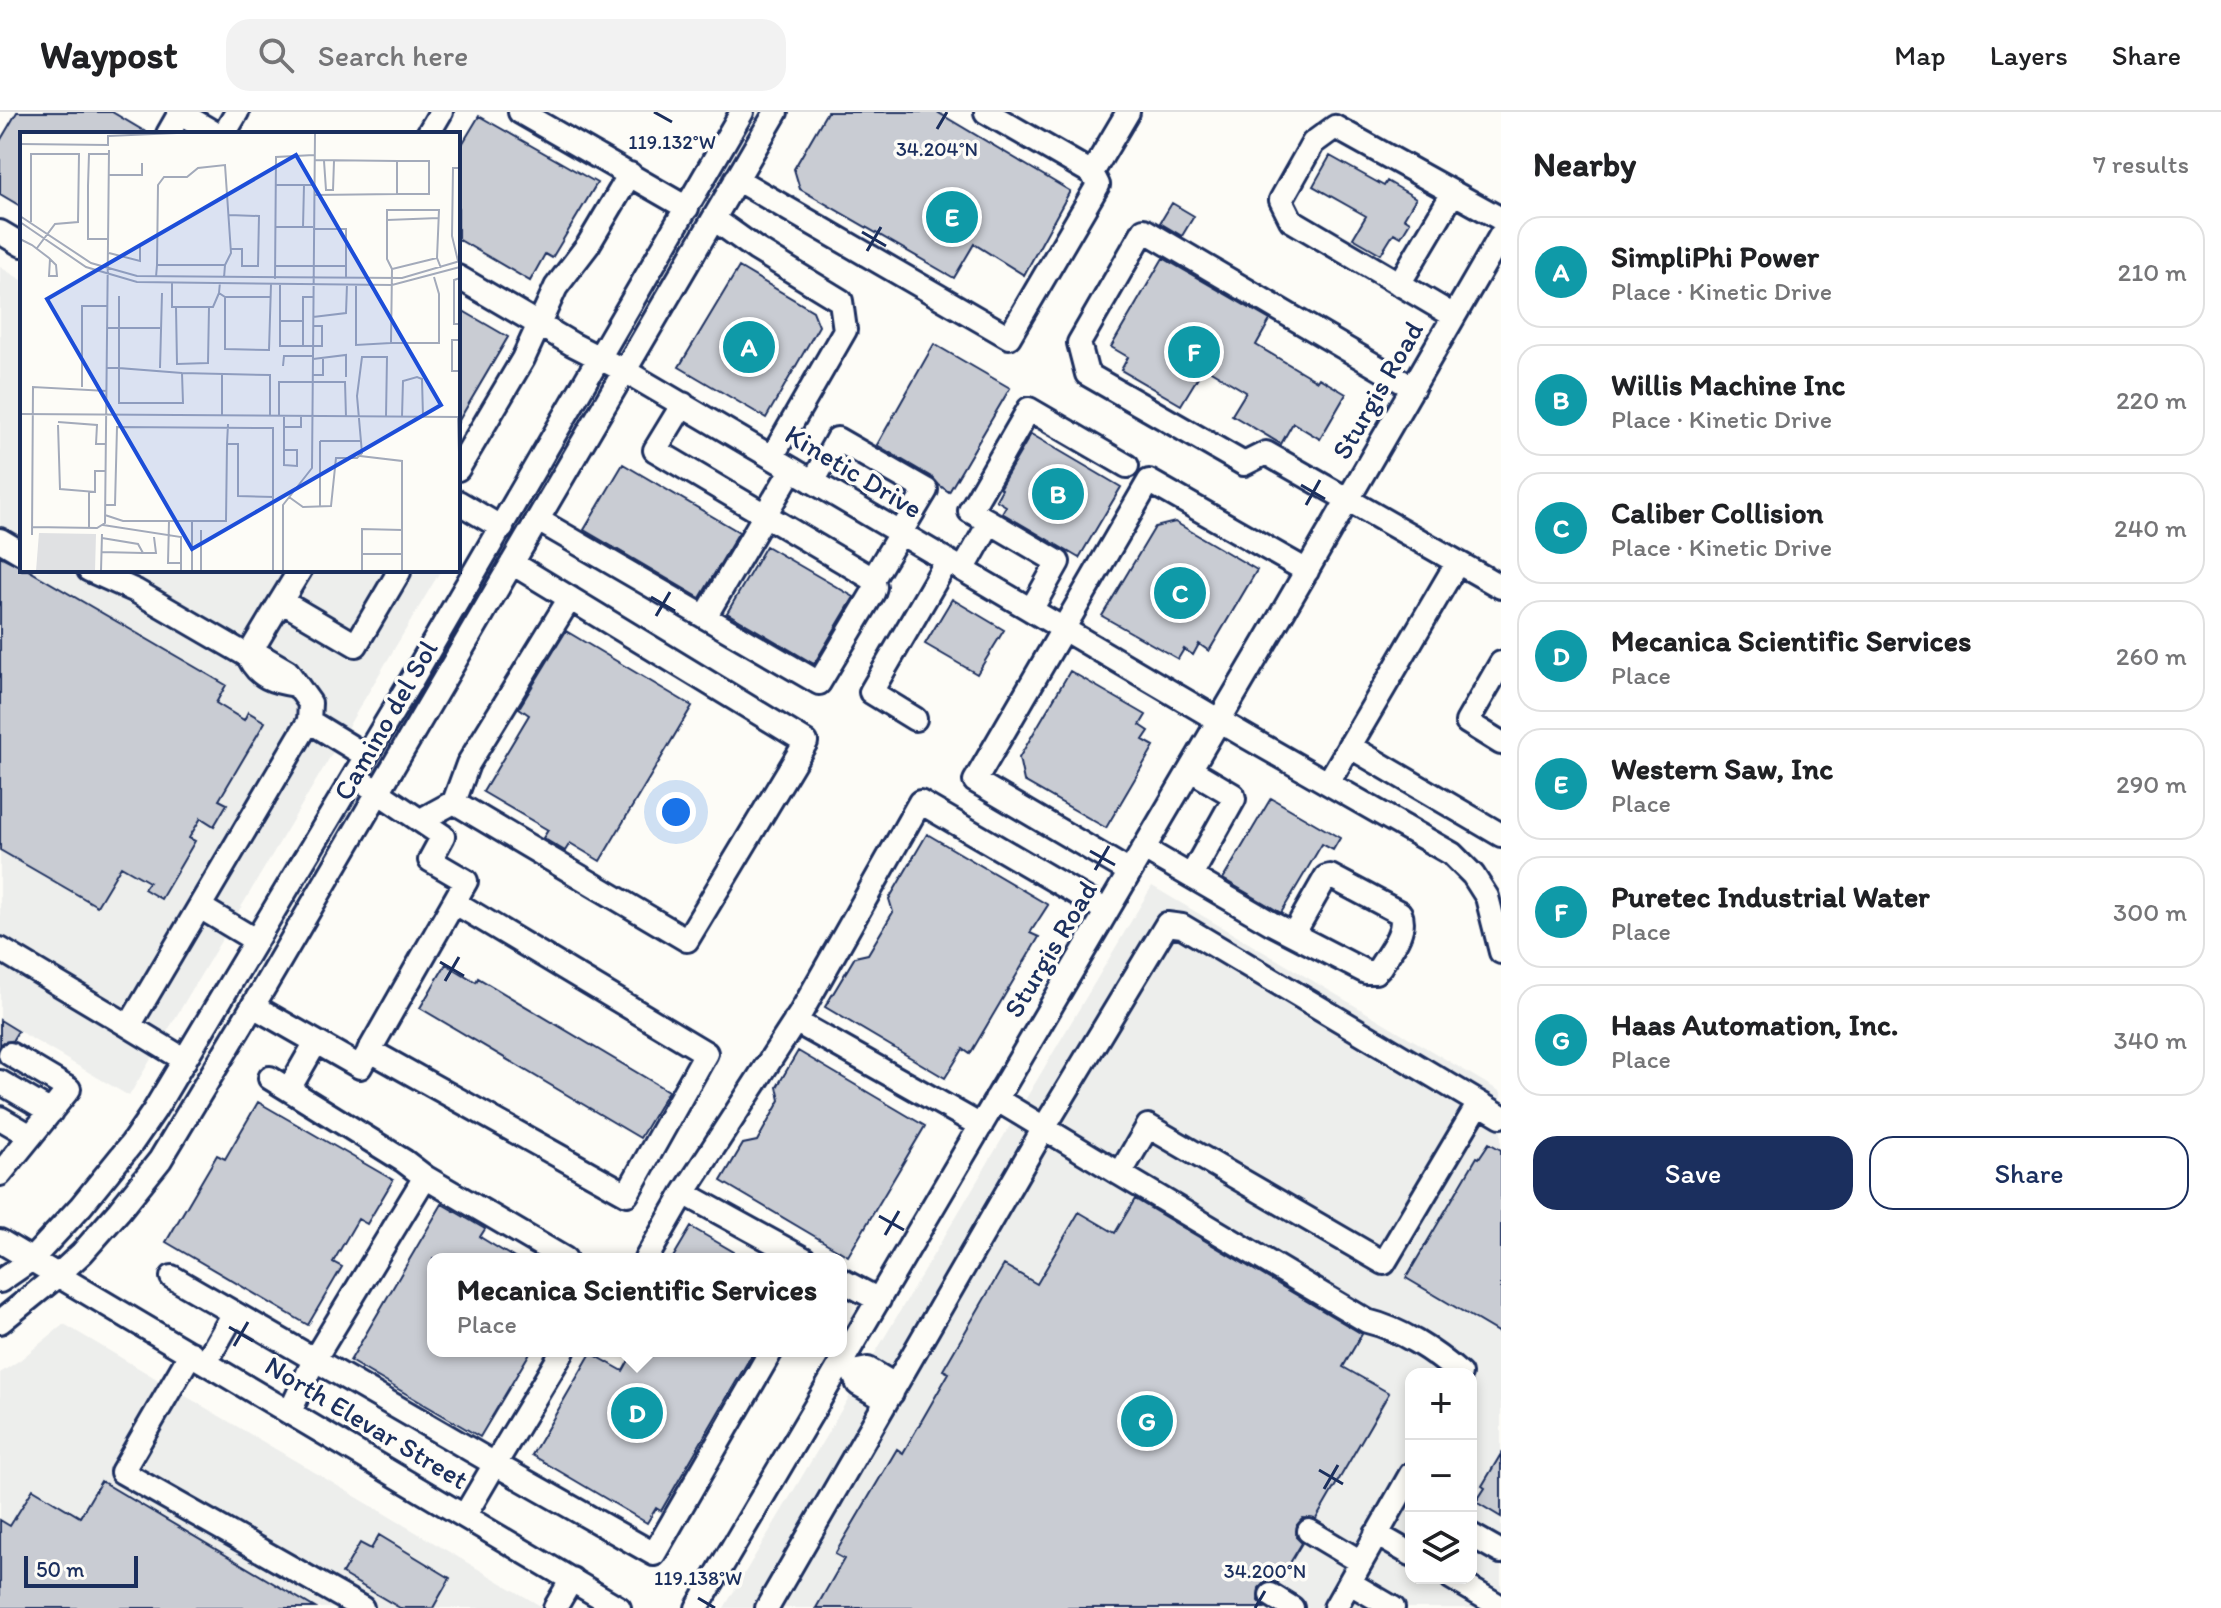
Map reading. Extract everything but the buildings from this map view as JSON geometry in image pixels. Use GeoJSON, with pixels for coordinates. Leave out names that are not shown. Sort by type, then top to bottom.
{"type":"FeatureCollection","features":[{"type":"Feature","properties":{"kind":"street"},"geometry":{"type":"LineString","coordinates":[[169,132],[179,112],[213,132]]}},
{"type":"Feature","properties":{"kind":"street"},"geometry":{"type":"LineString","coordinates":[[225,132],[237,112]]}},
{"type":"Feature","properties":{"kind":"street"},"geometry":{"type":"LineString","coordinates":[[429,132],[441,112]]}},
{"type":"Feature","properties":{"kind":"street"},"geometry":{"type":"LineString","coordinates":[[520,112],[687,208]]}},
{"type":"Feature","properties":{"kind":"street","name":"Camino del Sol"},"geometry":{"type":"LineString","coordinates":[[0,1281],[32,1259],[113,1168],[154,1111],[502,528],[742,112]]}},
{"type":"Feature","properties":{"kind":"street","name":"Camino del Sol"},"geometry":{"type":"LineString","coordinates":[[0,1322],[82,1253],[160,1160],[776,112]]}},
{"type":"Feature","properties":{"kind":"street"},"geometry":{"type":"LineString","coordinates":[[736,179],[1009,337],[1098,185],[1092,173],[986,112]]}},
{"type":"Feature","properties":{"kind":"street"},"geometry":{"type":"LineString","coordinates":[[1092,173],[1128,112]]}},
{"type":"Feature","properties":{"kind":"street"},"geometry":{"type":"LineString","coordinates":[[1454,316],[1291,220],[1281,200],[1313,143],[1335,127],[1501,219]]}},
{"type":"Feature","properties":{"kind":"street"},"geometry":{"type":"LineString","coordinates":[[460,466],[523,359],[556,287],[588,245],[630,174]]}},
{"type":"Feature","properties":{"kind":"street"},"geometry":{"type":"LineString","coordinates":[[1399,284],[1453,193]]}},
{"type":"Feature","properties":{"kind":"street"},"geometry":{"type":"LineString","coordinates":[[714,219],[756,249],[841,301],[845,330],[772,457]]}},
{"type":"Feature","properties":{"kind":"street"},"geometry":{"type":"LineString","coordinates":[[1413,388],[1144,230],[1079,343],[1087,374],[1244,464],[1266,453],[1501,587]]}},
{"type":"Feature","properties":{"kind":"street"},"geometry":{"type":"LineString","coordinates":[[0,232],[20,244]]}},
{"type":"Feature","properties":{"kind":"street","name":"Sturgis Road"},"geometry":{"type":"LineString","coordinates":[[697,1608],[847,1368],[879,1300],[1501,235]]}},
{"type":"Feature","properties":{"kind":"street","name":"Kinetic Drive"},"geometry":{"type":"LineString","coordinates":[[460,278],[683,404],[1452,854],[1473,875],[1487,897],[1501,952]]}},
{"type":"Feature","properties":{"kind":"street"},"geometry":{"type":"LineString","coordinates":[[683,404],[655,450],[873,579]]}},
{"type":"Feature","properties":{"kind":"street"},"geometry":{"type":"LineString","coordinates":[[1031,610],[1058,562],[970,511],[1029,409],[1127,466]]}},
{"type":"Feature","properties":{"kind":"street"},"geometry":{"type":"LineString","coordinates":[[538,520],[819,683],[873,593],[873,579],[926,490],[837,439],[813,482]]}},
{"type":"Feature","properties":{"kind":"street"},"geometry":{"type":"LineString","coordinates":[[705,617],[792,469]]}},
{"type":"Feature","properties":{"kind":"street"},"geometry":{"type":"LineString","coordinates":[[1130,872],[975,781],[1149,481],[1307,571]]}},
{"type":"Feature","properties":{"kind":"street"},"geometry":{"type":"LineString","coordinates":[[460,503],[502,528]]}},
{"type":"Feature","properties":{"kind":"street"},"geometry":{"type":"LineString","coordinates":[[915,719],[871,692],[955,565],[990,522]]}},
{"type":"Feature","properties":{"kind":"street"},"geometry":{"type":"LineString","coordinates":[[0,540],[20,552]]}},
{"type":"Feature","properties":{"kind":"street"},"geometry":{"type":"LineString","coordinates":[[454,802],[687,940],[806,742],[512,563]]}},
{"type":"Feature","properties":{"kind":"street"},"geometry":{"type":"LineString","coordinates":[[1328,783],[1457,563]]}},
{"type":"Feature","properties":{"kind":"street"},"geometry":{"type":"LineString","coordinates":[[96,572],[136,591],[248,656],[255,670],[264,676],[279,683],[297,685],[310,703],[309,721],[129,1026]]}},
{"type":"Feature","properties":{"kind":"street"},"geometry":{"type":"LineString","coordinates":[[248,656],[299,572]]}},
{"type":"Feature","properties":{"kind":"street"},"geometry":{"type":"LineString","coordinates":[[281,601],[356,645],[399,572]]}},
{"type":"Feature","properties":{"kind":"street"},"geometry":{"type":"LineString","coordinates":[[421,820],[454,802],[468,764],[570,598]]}},
{"type":"Feature","properties":{"kind":"street"},"geometry":{"type":"LineString","coordinates":[[1501,663],[1467,722],[1501,743]]}},
{"type":"Feature","properties":{"kind":"street"},"geometry":{"type":"LineString","coordinates":[[309,721],[366,756]]}},
{"type":"Feature","properties":{"kind":"street"},"geometry":{"type":"LineString","coordinates":[[1349,746],[1501,835]]}},
{"type":"Feature","properties":{"kind":"street"},"geometry":{"type":"LineString","coordinates":[[1191,770],[1233,795],[1234,799],[1191,876]]}},
{"type":"Feature","properties":{"kind":"street"},"geometry":{"type":"LineString","coordinates":[[253,1006],[360,1067],[466,881],[430,860],[443,836],[354,777]]}},
{"type":"Feature","properties":{"kind":"street"},"geometry":{"type":"LineString","coordinates":[[649,1253],[684,1193],[795,1021],[920,802],[1107,911]]}},
{"type":"Feature","properties":{"kind":"street"},"geometry":{"type":"LineString","coordinates":[[1144,849],[1271,923],[1371,973],[1380,967],[1401,930],[1403,917],[1330,876],[1326,877],[1294,933]]}},
{"type":"Feature","properties":{"kind":"street"},"geometry":{"type":"LineString","coordinates":[[369,1050],[627,1194],[706,1053],[454,902]]}},
{"type":"Feature","properties":{"kind":"street"},"geometry":{"type":"LineString","coordinates":[[200,907],[255,940]]}},
{"type":"Feature","properties":{"kind":"street"},"geometry":{"type":"LineString","coordinates":[[767,1608],[1044,1128],[1167,924],[1182,926],[1501,1116]]}},
{"type":"Feature","properties":{"kind":"street"},"geometry":{"type":"LineString","coordinates":[[0,949],[185,1060]]}},
{"type":"Feature","properties":{"kind":"street"},"geometry":{"type":"LineString","coordinates":[[795,1021],[981,1126]]}},
{"type":"Feature","properties":{"kind":"street"},"geometry":{"type":"LineString","coordinates":[[316,1042],[280,1084],[425,1177],[555,1253]]}},
{"type":"Feature","properties":{"kind":"street"},"geometry":{"type":"LineString","coordinates":[[0,1174],[69,1089],[10,1054]]}},
{"type":"Feature","properties":{"kind":"street"},"geometry":{"type":"LineString","coordinates":[[0,1082],[51,1112]]}},
{"type":"Feature","properties":{"kind":"street"},"geometry":{"type":"LineString","coordinates":[[996,1099],[1367,1321],[1384,1325],[1444,1359],[1454,1368]]}},
{"type":"Feature","properties":{"kind":"street"},"geometry":{"type":"LineString","coordinates":[[1120,1174],[1148,1126],[1384,1263],[1479,1103]]}},
{"type":"Feature","properties":{"kind":"street"},"geometry":{"type":"LineString","coordinates":[[0,1118],[31,1136]]}},
{"type":"Feature","properties":{"kind":"street"},"geometry":{"type":"LineString","coordinates":[[290,1412],[314,1360],[425,1177]]}},
{"type":"Feature","properties":{"kind":"street"},"geometry":{"type":"LineString","coordinates":[[684,1193],[793,1253]]}},
{"type":"Feature","properties":{"kind":"street","name":"North Elevar Street"},"geometry":{"type":"LineString","coordinates":[[0,1241],[619,1608]]}},
{"type":"Feature","properties":{"kind":"street"},"geometry":{"type":"LineString","coordinates":[[172,1277],[654,1554],[768,1357]]}},
{"type":"Feature","properties":{"kind":"street"},"geometry":{"type":"LineString","coordinates":[[847,1283],[879,1300]]}},
{"type":"Feature","properties":{"kind":"street"},"geometry":{"type":"LineString","coordinates":[[234,1313],[198,1358],[122,1472],[362,1608]]}},
{"type":"Feature","properties":{"kind":"street"},"geometry":{"type":"LineString","coordinates":[[465,1515],[559,1357]]}},
{"type":"Feature","properties":{"kind":"street"},"geometry":{"type":"LineString","coordinates":[[847,1368],[858,1384],[879,1396],[892,1393]]}},
{"type":"Feature","properties":{"kind":"street"},"geometry":{"type":"LineString","coordinates":[[1335,1608],[1405,1484]]}},
{"type":"Feature","properties":{"kind":"street"},"geometry":{"type":"LineString","coordinates":[[1309,1531],[1361,1562]]}},
{"type":"Feature","properties":{"kind":"street"},"geometry":{"type":"LineString","coordinates":[[1376,1534],[1405,1551]]}},
{"type":"Feature","properties":{"kind":"street"},"geometry":{"type":"LineString","coordinates":[[1477,1538],[1501,1552]]}},
{"type":"Feature","properties":{"kind":"street"},"geometry":{"type":"LineString","coordinates":[[555,1608],[572,1579]]}},
{"type":"Feature","properties":{"kind":"street"},"geometry":{"type":"LineString","coordinates":[[1350,1583],[1393,1608]]}},
{"type":"Feature","properties":{"kind":"street"},"geometry":{"type":"LineString","coordinates":[[1462,1584],[1501,1607]]}},
{"type":"Feature","properties":{"kind":"street"},"geometry":{"type":"LineString","coordinates":[[1271,1595],[1292,1608]]}},
{"type":"Feature","properties":{"kind":"shaded area"},"geometry":{"type":"Polygon","coordinates":[[[0,267],[20,279],[20,572],[440,572],[129,1096],[0,1020],[0,267]]]}},
{"type":"Feature","properties":{"kind":"shaded area"},"geometry":{"type":"Polygon","coordinates":[[[1152,886],[1501,1092],[1501,1608],[724,1608],[1152,886]]]}},
{"type":"Feature","properties":{"kind":"shaded area"},"geometry":{"type":"Polygon","coordinates":[[[64,1324],[544,1608],[0,1608],[0,1373],[64,1324]]]}},
{"type":"Feature","properties":{"kind":"place","name":"Western Saw, Inc"},"geometry":{"type":"Point","coordinates":[952,217]}},
{"type":"Feature","properties":{"kind":"place","name":"SimpliPhi Power"},"geometry":{"type":"Point","coordinates":[749,347]}},
{"type":"Feature","properties":{"kind":"place","name":"Puretec Industrial Water"},"geometry":{"type":"Point","coordinates":[1194,352]}},
{"type":"Feature","properties":{"kind":"place","name":"Willis Machine Inc"},"geometry":{"type":"Point","coordinates":[1058,494]}},
{"type":"Feature","properties":{"kind":"place","name":"Caliber Collision"},"geometry":{"type":"Point","coordinates":[1180,593]}},
{"type":"Feature","properties":{"kind":"place","name":"Mecanica Scientific Services"},"geometry":{"type":"Point","coordinates":[637,1413]}},
{"type":"Feature","properties":{"kind":"place","name":"Haas Automation, Inc."},"geometry":{"type":"Point","coordinates":[1147,1421]}}]}
